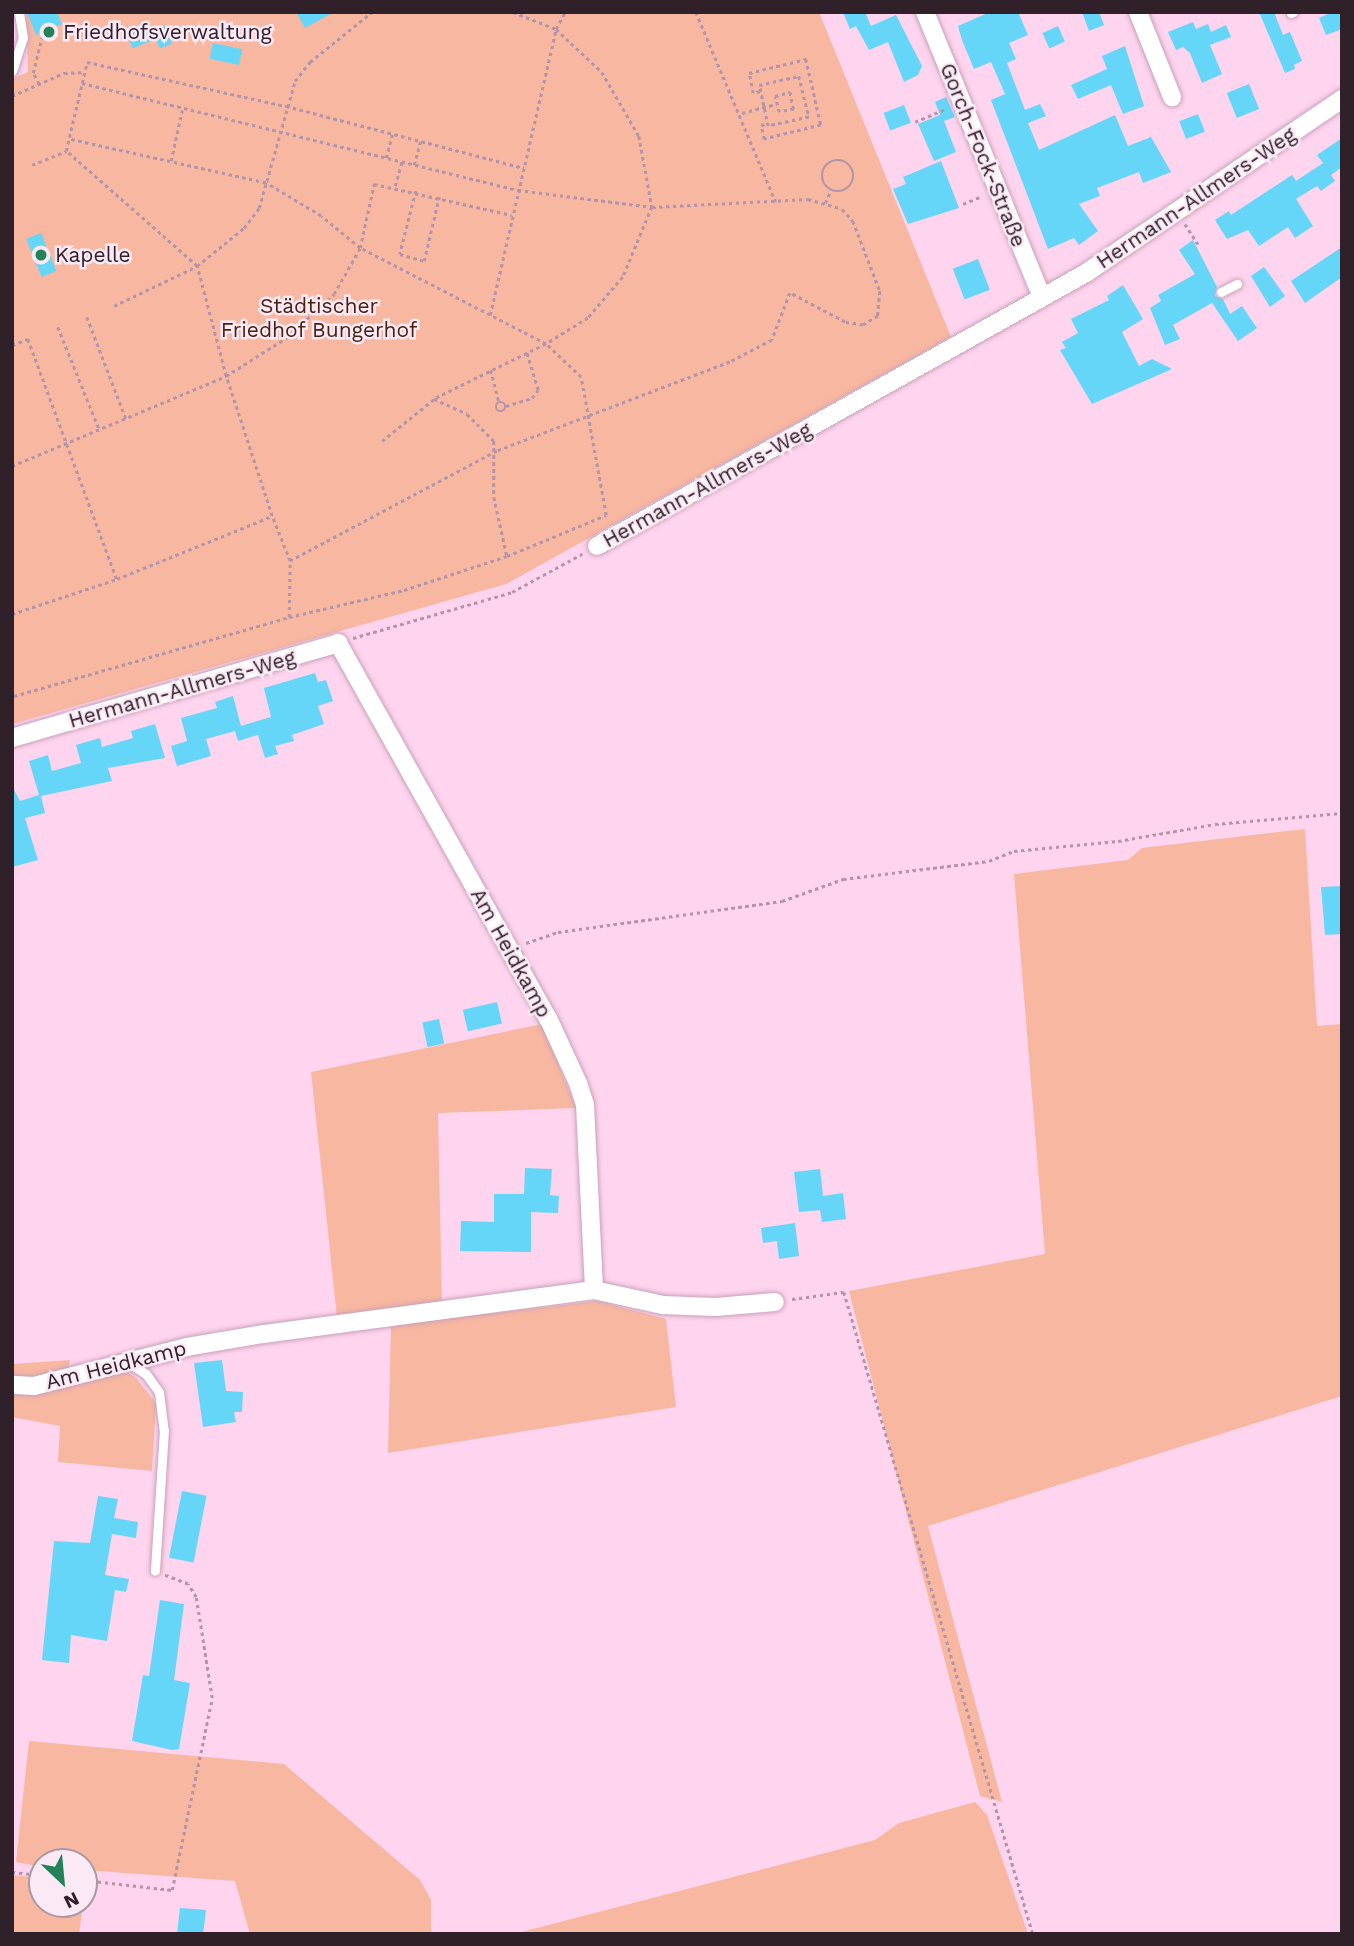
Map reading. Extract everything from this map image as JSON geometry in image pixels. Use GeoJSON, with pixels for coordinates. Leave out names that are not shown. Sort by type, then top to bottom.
{"type":"FeatureCollection","features":[{"type":"Feature","properties":{"kind":"street"},"geometry":{"type":"LineString","coordinates":[[1138,12],[1172,97]]}},
{"type":"Feature","properties":{"kind":"street","name":"Gorch-Fock-Straße"},"geometry":{"type":"LineString","coordinates":[[928,13],[1042,297]]}},
{"type":"Feature","properties":{"kind":"street","name":"Hermann-Allmers-Weg"},"geometry":{"type":"LineString","coordinates":[[597,546],[1042,297],[1177,211],[1342,99]]}},
{"type":"Feature","properties":{"kind":"street","name":"Hermann-Allmers-Weg"},"geometry":{"type":"LineString","coordinates":[[12,737],[338,643]]}},
{"type":"Feature","properties":{"kind":"street","name":"Am Heidkamp"},"geometry":{"type":"LineString","coordinates":[[338,643],[549,1020],[585,1105],[594,1290]]}},
{"type":"Feature","properties":{"kind":"street","name":"Am Heidkamp"},"geometry":{"type":"LineString","coordinates":[[12,1385],[34,1386],[125,1361],[263,1334],[594,1290],[663,1304],[716,1307],[775,1302]]}},
{"type":"Feature","properties":{"kind":"lane"},"geometry":{"type":"LineString","coordinates":[[12,71],[23,38],[19,12]]}},
{"type":"Feature","properties":{"kind":"lane"},"geometry":{"type":"LineString","coordinates":[[1222,292],[1237,284]]}},
{"type":"Feature","properties":{"kind":"lane"},"geometry":{"type":"LineString","coordinates":[[125,1361],[146,1374],[159,1392],[164,1430],[155,1572]]}},
{"type":"Feature","properties":{"kind":"path"},"geometry":{"type":"LineString","coordinates":[[114,306],[197,266],[244,228],[259,208],[295,81],[310,62],[372,12]]}},
{"type":"Feature","properties":{"kind":"path"},"geometry":{"type":"LineString","coordinates":[[382,440],[434,399],[546,344],[588,317],[623,277],[652,207],[639,136],[602,72],[556,29],[513,12]]}},
{"type":"Feature","properties":{"kind":"path"},"geometry":{"type":"LineString","coordinates":[[490,315],[556,29],[565,12]]}},
{"type":"Feature","properties":{"kind":"path"},"geometry":{"type":"LineString","coordinates":[[696,12],[742,113],[776,202]]}},
{"type":"Feature","properties":{"kind":"path"},"geometry":{"type":"LineString","coordinates":[[38,84],[33,73],[42,36]]}},
{"type":"Feature","properties":{"kind":"path"},"geometry":{"type":"LineString","coordinates":[[760,92],[753,93],[749,73],[806,59],[810,79],[818,110],[821,125],[764,139],[761,125],[804,118],[808,112],[818,110]]}},
{"type":"Feature","properties":{"kind":"path"},"geometry":{"type":"LineString","coordinates":[[66,151],[87,62],[286,106],[524,168]]}},
{"type":"Feature","properties":{"kind":"path"},"geometry":{"type":"LineString","coordinates":[[12,96],[64,73],[85,72]]}},
{"type":"Feature","properties":{"kind":"path"},"geometry":{"type":"LineString","coordinates":[[768,123],[759,85],[799,76],[808,112]]}},
{"type":"Feature","properties":{"kind":"path"},"geometry":{"type":"LineString","coordinates":[[800,82],[810,79]]}},
{"type":"Feature","properties":{"kind":"path"},"geometry":{"type":"LineString","coordinates":[[82,83],[518,190],[652,207],[776,202],[825,203],[842,209],[853,221],[880,290],[878,316],[863,325],[845,322],[790,293],[772,340],[730,362],[497,451],[290,561]]}},
{"type":"Feature","properties":{"kind":"path"},"geometry":{"type":"LineString","coordinates":[[790,92],[794,108],[779,112],[777,104],[775,96],[790,92]]}},
{"type":"Feature","properties":{"kind":"path"},"geometry":{"type":"LineString","coordinates":[[915,122],[962,103]]}},
{"type":"Feature","properties":{"kind":"path"},"geometry":{"type":"LineString","coordinates":[[742,113],[777,104]]}},
{"type":"Feature","properties":{"kind":"path"},"geometry":{"type":"LineString","coordinates":[[171,162],[182,110]]}},
{"type":"Feature","properties":{"kind":"path"},"geometry":{"type":"LineString","coordinates":[[804,118],[806,129]]}},
{"type":"Feature","properties":{"kind":"path"},"geometry":{"type":"LineString","coordinates":[[772,125],[775,136]]}},
{"type":"Feature","properties":{"kind":"path"},"geometry":{"type":"LineString","coordinates":[[386,158],[392,135]]}},
{"type":"Feature","properties":{"kind":"path"},"geometry":{"type":"LineString","coordinates":[[12,693],[13,696],[289,617],[404,590],[507,556],[606,515],[580,377],[546,344],[360,248],[321,216],[266,183],[69,139]]}},
{"type":"Feature","properties":{"kind":"path"},"geometry":{"type":"LineString","coordinates":[[414,165],[420,142]]}},
{"type":"Feature","properties":{"kind":"path"},"geometry":{"type":"LineString","coordinates":[[32,165],[66,151]]}},
{"type":"Feature","properties":{"kind":"path"},"geometry":{"type":"LineString","coordinates":[[66,151],[197,266],[226,376],[272,516],[290,561],[289,617]]}},
{"type":"Feature","properties":{"kind":"path"},"geometry":{"type":"LineString","coordinates":[[833,160],[846,161],[854,170],[853,183],[844,191],[831,190],[823,181],[824,168],[833,160]]}},
{"type":"Feature","properties":{"kind":"path"},"geometry":{"type":"LineString","coordinates":[[395,186],[402,162]]}},
{"type":"Feature","properties":{"kind":"path"},"geometry":{"type":"LineString","coordinates":[[12,466],[127,421],[226,376],[310,318],[334,294],[360,248],[374,184],[395,186],[512,215]]}},
{"type":"Feature","properties":{"kind":"path"},"geometry":{"type":"LineString","coordinates":[[825,203],[831,190]]}},
{"type":"Feature","properties":{"kind":"path"},"geometry":{"type":"LineString","coordinates":[[963,204],[998,190]]}},
{"type":"Feature","properties":{"kind":"path"},"geometry":{"type":"LineString","coordinates":[[416,191],[400,254],[424,261],[439,197]]}},
{"type":"Feature","properties":{"kind":"path"},"geometry":{"type":"LineString","coordinates":[[1177,211],[1198,244]]}},
{"type":"Feature","properties":{"kind":"path"},"geometry":{"type":"LineString","coordinates":[[87,317],[127,421]]}},
{"type":"Feature","properties":{"kind":"path"},"geometry":{"type":"LineString","coordinates":[[58,327],[100,431]]}},
{"type":"Feature","properties":{"kind":"path"},"geometry":{"type":"LineString","coordinates":[[12,345],[28,339],[117,579]]}},
{"type":"Feature","properties":{"kind":"path"},"geometry":{"type":"LineString","coordinates":[[491,370],[499,411],[532,398],[538,390],[527,353]]}},
{"type":"Feature","properties":{"kind":"path"},"geometry":{"type":"LineString","coordinates":[[434,399],[467,414],[494,441],[497,451],[494,498],[507,556]]}},
{"type":"Feature","properties":{"kind":"path"},"geometry":{"type":"LineString","coordinates":[[499,403],[506,406]]}},
{"type":"Feature","properties":{"kind":"path"},"geometry":{"type":"LineString","coordinates":[[12,614],[117,579],[272,516]]}},
{"type":"Feature","properties":{"kind":"path","name":"Hermann-Allmers-Weg"},"geometry":{"type":"LineString","coordinates":[[338,643],[512,592],[597,546]]}},
{"type":"Feature","properties":{"kind":"path"},"geometry":{"type":"LineString","coordinates":[[510,951],[558,932],[782,901],[843,878],[989,861],[1014,851],[1118,841],[1215,824],[1342,813]]}},
{"type":"Feature","properties":{"kind":"path"},"geometry":{"type":"LineString","coordinates":[[775,1302],[844,1292],[1033,1934]]}},
{"type":"Feature","properties":{"kind":"path"},"geometry":{"type":"LineString","coordinates":[[98,1882],[172,1890],[212,1698],[196,1597],[188,1584],[155,1572]]}},
{"type":"Feature","properties":{"kind":"green space","name":"Städtischer Friedhof Bungerhof"},"geometry":{"type":"Polygon","coordinates":[[[32,12],[819,12],[951,337],[506,584],[12,724],[12,79],[28,72],[26,15],[32,12]]]}},
{"type":"Feature","properties":{"kind":"green space"},"geometry":{"type":"Polygon","coordinates":[[[1305,829],[1317,1026],[1342,1024],[1342,1396],[928,1526],[1002,1802],[980,1796],[849,1291],[1045,1254],[1014,874],[1128,860],[1142,848],[1305,829]]]}},
{"type":"Feature","properties":{"kind":"green space"},"geometry":{"type":"Polygon","coordinates":[[[542,1024],[576,1108],[438,1113],[442,1304],[337,1317],[311,1072],[542,1024]]]}},
{"type":"Feature","properties":{"kind":"green space"},"geometry":{"type":"Polygon","coordinates":[[[598,1301],[666,1319],[676,1407],[388,1453],[391,1325],[598,1301]]]}},
{"type":"Feature","properties":{"kind":"green space"},"geometry":{"type":"Polygon","coordinates":[[[70,1360],[65,1383],[121,1368],[135,1377],[156,1403],[152,1471],[58,1462],[60,1426],[12,1417],[12,1364],[70,1360]]]}},
{"type":"Feature","properties":{"kind":"green space"},"geometry":{"type":"Polygon","coordinates":[[[29,1741],[284,1764],[420,1880],[431,1900],[431,1934],[250,1934],[235,1881],[98,1871],[98,1848],[28,1848],[28,1864],[16,1862],[29,1741]]]}},
{"type":"Feature","properties":{"kind":"green space"},"geometry":{"type":"Polygon","coordinates":[[[975,1802],[987,1815],[1028,1934],[514,1934],[875,1840],[899,1823],[975,1802]]]}},
{"type":"Feature","properties":{"kind":"green space"},"geometry":{"type":"Polygon","coordinates":[[[12,1875],[28,1877],[28,1918],[81,1918],[79,1934],[12,1934],[12,1875]]]}},
{"type":"Feature","properties":{"kind":"building"},"geometry":{"type":"Polygon","coordinates":[[[27,12],[57,12],[62,24],[36,35],[27,12]]]}},
{"type":"Feature","properties":{"kind":"building"},"geometry":{"type":"Polygon","coordinates":[[[296,12],[334,12],[305,28],[296,12]]]}},
{"type":"Feature","properties":{"kind":"building"},"geometry":{"type":"Polygon","coordinates":[[[843,12],[865,12],[871,26],[896,15],[922,66],[918,75],[904,82],[888,42],[869,50],[856,26],[850,29],[843,12]]]}},
{"type":"Feature","properties":{"kind":"building"},"geometry":{"type":"Polygon","coordinates":[[[990,12],[1018,12],[1028,35],[1009,43],[1016,59],[1007,63],[1025,110],[1040,104],[1046,116],[1028,123],[1039,150],[1115,115],[1128,146],[1151,137],[1171,172],[1143,183],[1139,172],[1097,188],[1100,196],[1079,204],[1098,231],[1079,245],[1074,238],[1048,249],[991,100],[1005,94],[991,62],[974,69],[962,40],[958,26],[990,12]]]}},
{"type":"Feature","properties":{"kind":"building"},"geometry":{"type":"Polygon","coordinates":[[[1082,12],[1099,12],[1104,25],[1089,31],[1082,12]]]}},
{"type":"Feature","properties":{"kind":"building"},"geometry":{"type":"Polygon","coordinates":[[[1259,12],[1274,12],[1283,35],[1290,32],[1302,61],[1294,65],[1295,69],[1285,73],[1259,12]]]}},
{"type":"Feature","properties":{"kind":"building"},"geometry":{"type":"Polygon","coordinates":[[[1332,12],[1342,12],[1342,29],[1326,35],[1319,18],[1332,12]]]}},
{"type":"Feature","properties":{"kind":"building"},"geometry":{"type":"Polygon","coordinates":[[[1193,22],[1196,29],[1208,24],[1211,32],[1226,25],[1231,37],[1210,45],[1222,74],[1202,83],[1190,53],[1183,47],[1176,50],[1168,32],[1193,22]]]}},
{"type":"Feature","properties":{"kind":"building"},"geometry":{"type":"Polygon","coordinates":[[[146,24],[153,40],[133,48],[126,33],[146,24]]]}},
{"type":"Feature","properties":{"kind":"building"},"geometry":{"type":"Polygon","coordinates":[[[165,26],[172,44],[160,48],[153,31],[165,26]]]}},
{"type":"Feature","properties":{"kind":"building"},"geometry":{"type":"Polygon","coordinates":[[[1058,26],[1065,42],[1049,48],[1042,33],[1058,26]]]}},
{"type":"Feature","properties":{"kind":"building"},"geometry":{"type":"Polygon","coordinates":[[[213,43],[242,49],[239,65],[210,59],[213,43]]]}},
{"type":"Feature","properties":{"kind":"building"},"geometry":{"type":"Polygon","coordinates":[[[1125,46],[1144,106],[1123,114],[1111,85],[1078,99],[1071,85],[1107,69],[1102,56],[1125,46]]]}},
{"type":"Feature","properties":{"kind":"building"},"geometry":{"type":"Polygon","coordinates":[[[1249,84],[1259,109],[1237,118],[1227,93],[1249,84]]]}},
{"type":"Feature","properties":{"kind":"building"},"geometry":{"type":"Polygon","coordinates":[[[946,97],[955,117],[944,121],[956,152],[934,161],[918,124],[940,115],[935,102],[946,97]]]}},
{"type":"Feature","properties":{"kind":"building"},"geometry":{"type":"Polygon","coordinates":[[[904,105],[911,123],[890,131],[883,113],[904,105]]]}},
{"type":"Feature","properties":{"kind":"building"},"geometry":{"type":"Polygon","coordinates":[[[1198,114],[1205,132],[1186,139],[1179,121],[1198,114]]]}},
{"type":"Feature","properties":{"kind":"building"},"geometry":{"type":"Polygon","coordinates":[[[1342,138],[1342,167],[1331,175],[1335,181],[1321,191],[1317,186],[1296,199],[1313,226],[1295,238],[1288,227],[1259,246],[1248,230],[1227,239],[1215,220],[1229,211],[1231,215],[1292,175],[1296,181],[1323,163],[1317,155],[1342,138]]]}},
{"type":"Feature","properties":{"kind":"building"},"geometry":{"type":"Polygon","coordinates":[[[941,161],[959,208],[908,224],[893,189],[906,184],[903,177],[941,161]]]}},
{"type":"Feature","properties":{"kind":"building","name":"Kapelle"},"geometry":{"type":"Polygon","coordinates":[[[41,233],[56,271],[42,277],[26,239],[41,233]]]}},
{"type":"Feature","properties":{"kind":"building"},"geometry":{"type":"Polygon","coordinates":[[[1193,240],[1217,287],[1215,296],[1223,299],[1230,314],[1242,306],[1257,328],[1238,341],[1212,303],[1173,325],[1180,339],[1165,345],[1150,308],[1161,301],[1158,295],[1195,274],[1179,250],[1193,240]]]}},
{"type":"Feature","properties":{"kind":"building"},"geometry":{"type":"Polygon","coordinates":[[[1342,247],[1342,277],[1305,303],[1291,281],[1342,247]]]}},
{"type":"Feature","properties":{"kind":"building"},"geometry":{"type":"Polygon","coordinates":[[[978,259],[990,290],[965,299],[953,269],[978,259]]]}},
{"type":"Feature","properties":{"kind":"building"},"geometry":{"type":"Polygon","coordinates":[[[1264,267],[1285,296],[1270,307],[1251,276],[1264,267]]]}},
{"type":"Feature","properties":{"kind":"building"},"geometry":{"type":"Polygon","coordinates":[[[1123,285],[1143,319],[1122,332],[1139,366],[1152,359],[1172,369],[1092,404],[1060,350],[1066,348],[1062,342],[1078,333],[1071,319],[1109,300],[1107,296],[1123,285]]]}},
{"type":"Feature","properties":{"kind":"building"},"geometry":{"type":"Polygon","coordinates":[[[315,673],[318,682],[326,680],[333,701],[318,706],[324,724],[292,735],[294,741],[275,746],[278,754],[265,758],[258,735],[238,741],[235,731],[206,739],[211,756],[177,766],[171,746],[187,741],[181,718],[217,708],[215,702],[233,696],[241,726],[271,717],[264,688],[315,673]]]}},
{"type":"Feature","properties":{"kind":"building"},"geometry":{"type":"Polygon","coordinates":[[[155,724],[165,758],[108,768],[112,781],[41,796],[45,813],[25,818],[38,860],[12,867],[12,786],[20,801],[39,795],[29,761],[48,755],[52,771],[81,763],[76,745],[100,738],[102,747],[133,738],[131,731],[155,724]]]}},
{"type":"Feature","properties":{"kind":"building"},"geometry":{"type":"Polygon","coordinates":[[[1342,886],[1342,934],[1325,935],[1321,887],[1342,886]]]}},
{"type":"Feature","properties":{"kind":"building"},"geometry":{"type":"Polygon","coordinates":[[[497,1002],[502,1023],[468,1031],[463,1010],[497,1002]]]}},
{"type":"Feature","properties":{"kind":"building"},"geometry":{"type":"Polygon","coordinates":[[[439,1019],[444,1043],[428,1047],[422,1023],[439,1019]]]}},
{"type":"Feature","properties":{"kind":"building"},"geometry":{"type":"Polygon","coordinates":[[[525,1168],[552,1169],[550,1195],[559,1196],[558,1213],[531,1212],[531,1252],[460,1251],[461,1221],[494,1222],[494,1194],[524,1194],[525,1168]]]}},
{"type":"Feature","properties":{"kind":"building"},"geometry":{"type":"Polygon","coordinates":[[[820,1169],[823,1196],[843,1193],[846,1219],[822,1222],[820,1210],[799,1212],[794,1172],[820,1169]]]}},
{"type":"Feature","properties":{"kind":"building"},"geometry":{"type":"Polygon","coordinates":[[[795,1223],[799,1256],[779,1259],[777,1241],[763,1243],[761,1228],[795,1223]]]}},
{"type":"Feature","properties":{"kind":"building"},"geometry":{"type":"Polygon","coordinates":[[[222,1360],[226,1391],[243,1392],[242,1412],[234,1412],[236,1422],[203,1427],[194,1363],[222,1360]]]}},
{"type":"Feature","properties":{"kind":"building"},"geometry":{"type":"Polygon","coordinates":[[[182,1491],[207,1496],[194,1563],[169,1558],[182,1491]]]}},
{"type":"Feature","properties":{"kind":"building"},"geometry":{"type":"Polygon","coordinates":[[[98,1496],[118,1499],[114,1518],[138,1522],[136,1538],[112,1534],[105,1575],[129,1579],[126,1592],[115,1590],[107,1641],[71,1635],[69,1663],[42,1660],[54,1541],[90,1543],[98,1496]]]}},
{"type":"Feature","properties":{"kind":"building"},"geometry":{"type":"Polygon","coordinates":[[[160,1600],[184,1604],[174,1680],[190,1683],[179,1749],[172,1750],[132,1741],[143,1675],[149,1676],[160,1600]]]}},
{"type":"Feature","properties":{"kind":"building"},"geometry":{"type":"Polygon","coordinates":[[[180,1908],[206,1910],[203,1934],[177,1934],[180,1908]]]}},
{"type":"Feature","properties":{"kind":"place","name":"Friedhofsverwaltung"},"geometry":{"type":"Point","coordinates":[49,32]}},
{"type":"Feature","properties":{"kind":"place","name":"Kapelle"},"geometry":{"type":"Point","coordinates":[41,255]}}]}
